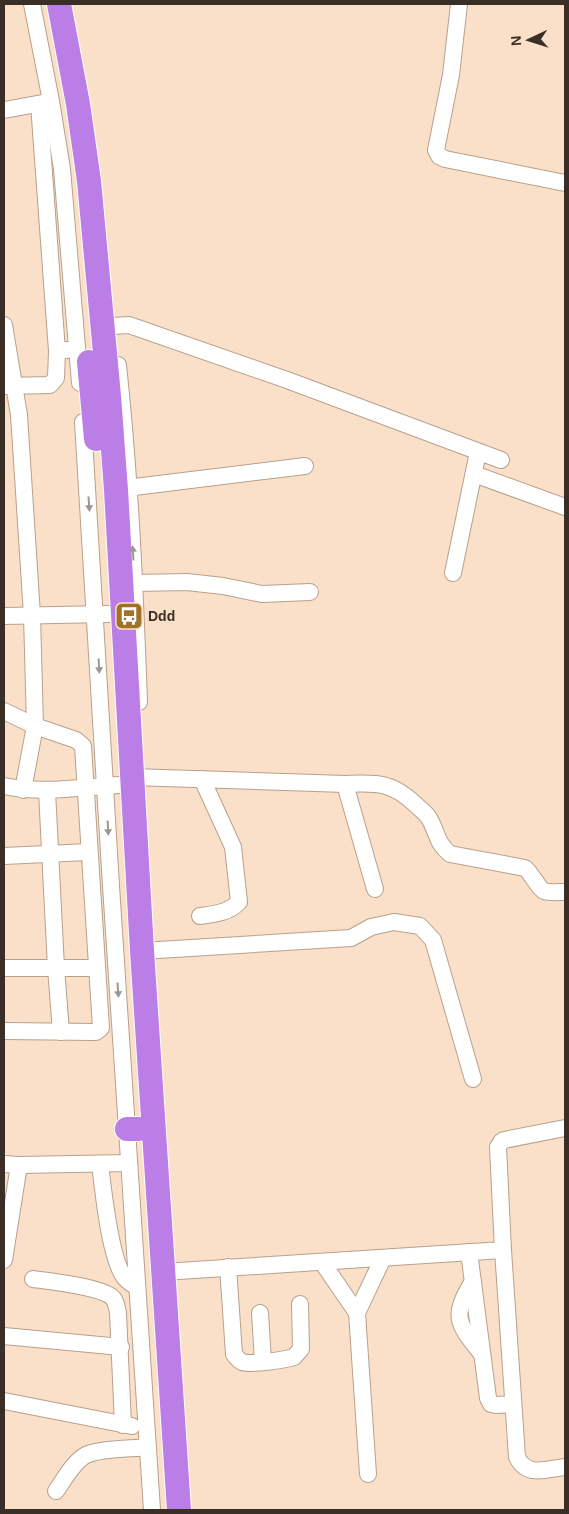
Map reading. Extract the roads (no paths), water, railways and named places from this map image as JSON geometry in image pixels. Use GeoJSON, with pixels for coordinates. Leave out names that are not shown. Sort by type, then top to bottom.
{"type":"FeatureCollection","features":[{"type":"Feature","properties":{"kind":"highway"},"geometry":{"type":"LineString","coordinates":[[44,4],[64,102],[95,181],[122,489],[125,781],[133,1129],[164,1510]]}},
{"type":"Feature","properties":{"kind":"highway"},"geometry":{"type":"LineString","coordinates":[[59,4],[64,102],[72,177],[102,614],[148,951],[168,1271],[179,1510]]}},
{"type":"Feature","properties":{"kind":"street"},"geometry":{"type":"LineString","coordinates":[[32,4],[64,102],[63,178],[76,349],[91,446]]}},
{"type":"Feature","properties":{"kind":"street"},"geometry":{"type":"LineString","coordinates":[[9,386],[50,385],[54,383],[56,378],[64,102],[70,4]]}},
{"type":"Feature","properties":{"kind":"street"},"geometry":{"type":"LineString","coordinates":[[459,4],[451,75],[436,150],[439,156],[445,159],[565,183]]}},
{"type":"Feature","properties":{"kind":"street"},"geometry":{"type":"LineString","coordinates":[[4,110],[64,102]]}},
{"type":"Feature","properties":{"kind":"street"},"geometry":{"type":"LineString","coordinates":[[4,325],[9,386],[19,415],[32,615],[36,726],[23,790]]}},
{"type":"Feature","properties":{"kind":"street"},"geometry":{"type":"LineString","coordinates":[[108,327],[129,325],[147,331],[287,380],[501,460]]}},
{"type":"Feature","properties":{"kind":"street"},"geometry":{"type":"LineString","coordinates":[[56,351],[76,349]]}},
{"type":"Feature","properties":{"kind":"street"},"geometry":{"type":"LineString","coordinates":[[453,573],[478,452]]}},
{"type":"Feature","properties":{"kind":"street"},"geometry":{"type":"LineString","coordinates":[[125,781],[135,583],[122,489],[305,466]]}},
{"type":"Feature","properties":{"kind":"street"},"geometry":{"type":"LineString","coordinates":[[474,474],[565,507]]}},
{"type":"Feature","properties":{"kind":"street"},"geometry":{"type":"LineString","coordinates":[[135,583],[187,582],[223,586],[262,594],[310,592]]}},
{"type":"Feature","properties":{"kind":"street"},"geometry":{"type":"LineString","coordinates":[[4,616],[102,614]]}},
{"type":"Feature","properties":{"kind":"street"},"geometry":{"type":"LineString","coordinates":[[4,711],[36,726],[80,742],[83,746],[100,1028],[96,1032],[4,1031]]}},
{"type":"Feature","properties":{"kind":"street"},"geometry":{"type":"LineString","coordinates":[[200,916],[222,912],[232,908],[239,902],[233,847],[202,779]]}},
{"type":"Feature","properties":{"kind":"street"},"geometry":{"type":"LineString","coordinates":[[4,786],[23,790],[47,790],[85,788],[125,781],[202,779],[345,784],[375,783],[394,788],[429,817],[441,846],[450,854],[525,868],[532,874],[540,888],[545,892],[565,892]]}},
{"type":"Feature","properties":{"kind":"street"},"geometry":{"type":"LineString","coordinates":[[345,784],[375,889]]}},
{"type":"Feature","properties":{"kind":"street"},"geometry":{"type":"LineString","coordinates":[[47,790],[61,1032]]}},
{"type":"Feature","properties":{"kind":"street"},"geometry":{"type":"LineString","coordinates":[[4,856],[88,852]]}},
{"type":"Feature","properties":{"kind":"street"},"geometry":{"type":"LineString","coordinates":[[148,951],[351,938],[371,927],[394,922],[420,926],[434,940],[473,1079]]}},
{"type":"Feature","properties":{"kind":"street"},"geometry":{"type":"LineString","coordinates":[[4,968],[96,968]]}},
{"type":"Feature","properties":{"kind":"street"},"geometry":{"type":"LineString","coordinates":[[565,1128],[504,1140],[500,1142],[498,1147],[517,1457],[521,1464],[533,1471],[565,1467]]}},
{"type":"Feature","properties":{"kind":"street"},"geometry":{"type":"LineString","coordinates":[[133,1129],[129,1163],[152,1510]]}},
{"type":"Feature","properties":{"kind":"street"},"geometry":{"type":"LineString","coordinates":[[4,1260],[11,1164],[129,1163]]}},
{"type":"Feature","properties":{"kind":"street"},"geometry":{"type":"LineString","coordinates":[[100,1164],[105,1205],[116,1258],[124,1278],[138,1288]]}},
{"type":"Feature","properties":{"kind":"street"},"geometry":{"type":"LineString","coordinates":[[190,1510],[168,1271],[503,1250]]}},
{"type":"Feature","properties":{"kind":"street"},"geometry":{"type":"LineString","coordinates":[[469,1252],[473,1281],[460,1303],[459,1313],[465,1332],[482,1355],[488,1398],[491,1404],[513,1404]]}},
{"type":"Feature","properties":{"kind":"street"},"geometry":{"type":"LineString","coordinates":[[368,1474],[357,1313],[383,1258]]}},
{"type":"Feature","properties":{"kind":"street"},"geometry":{"type":"LineString","coordinates":[[322,1262],[357,1313]]}},
{"type":"Feature","properties":{"kind":"street"},"geometry":{"type":"LineString","coordinates":[[228,1268],[234,1354],[240,1361],[251,1364],[294,1358],[301,1349],[300,1304]]}},
{"type":"Feature","properties":{"kind":"street"},"geometry":{"type":"LineString","coordinates":[[33,1279],[64,1283],[104,1293],[113,1298],[118,1312],[121,1347],[123,1425]]}},
{"type":"Feature","properties":{"kind":"street"},"geometry":{"type":"LineString","coordinates":[[260,1313],[263,1361]]}},
{"type":"Feature","properties":{"kind":"street"},"geometry":{"type":"LineString","coordinates":[[6,1339],[24,1337],[121,1347]]}},
{"type":"Feature","properties":{"kind":"street"},"geometry":{"type":"LineString","coordinates":[[4,1402],[123,1425],[147,1427]]}},
{"type":"Feature","properties":{"kind":"street"},"geometry":{"type":"LineString","coordinates":[[56,1491],[77,1463],[86,1456],[100,1452],[148,1447]]}},
{"type":"Feature","properties":{"kind":"place","name":"Ddd"},"geometry":{"type":"Point","coordinates":[129,616]}}]}
